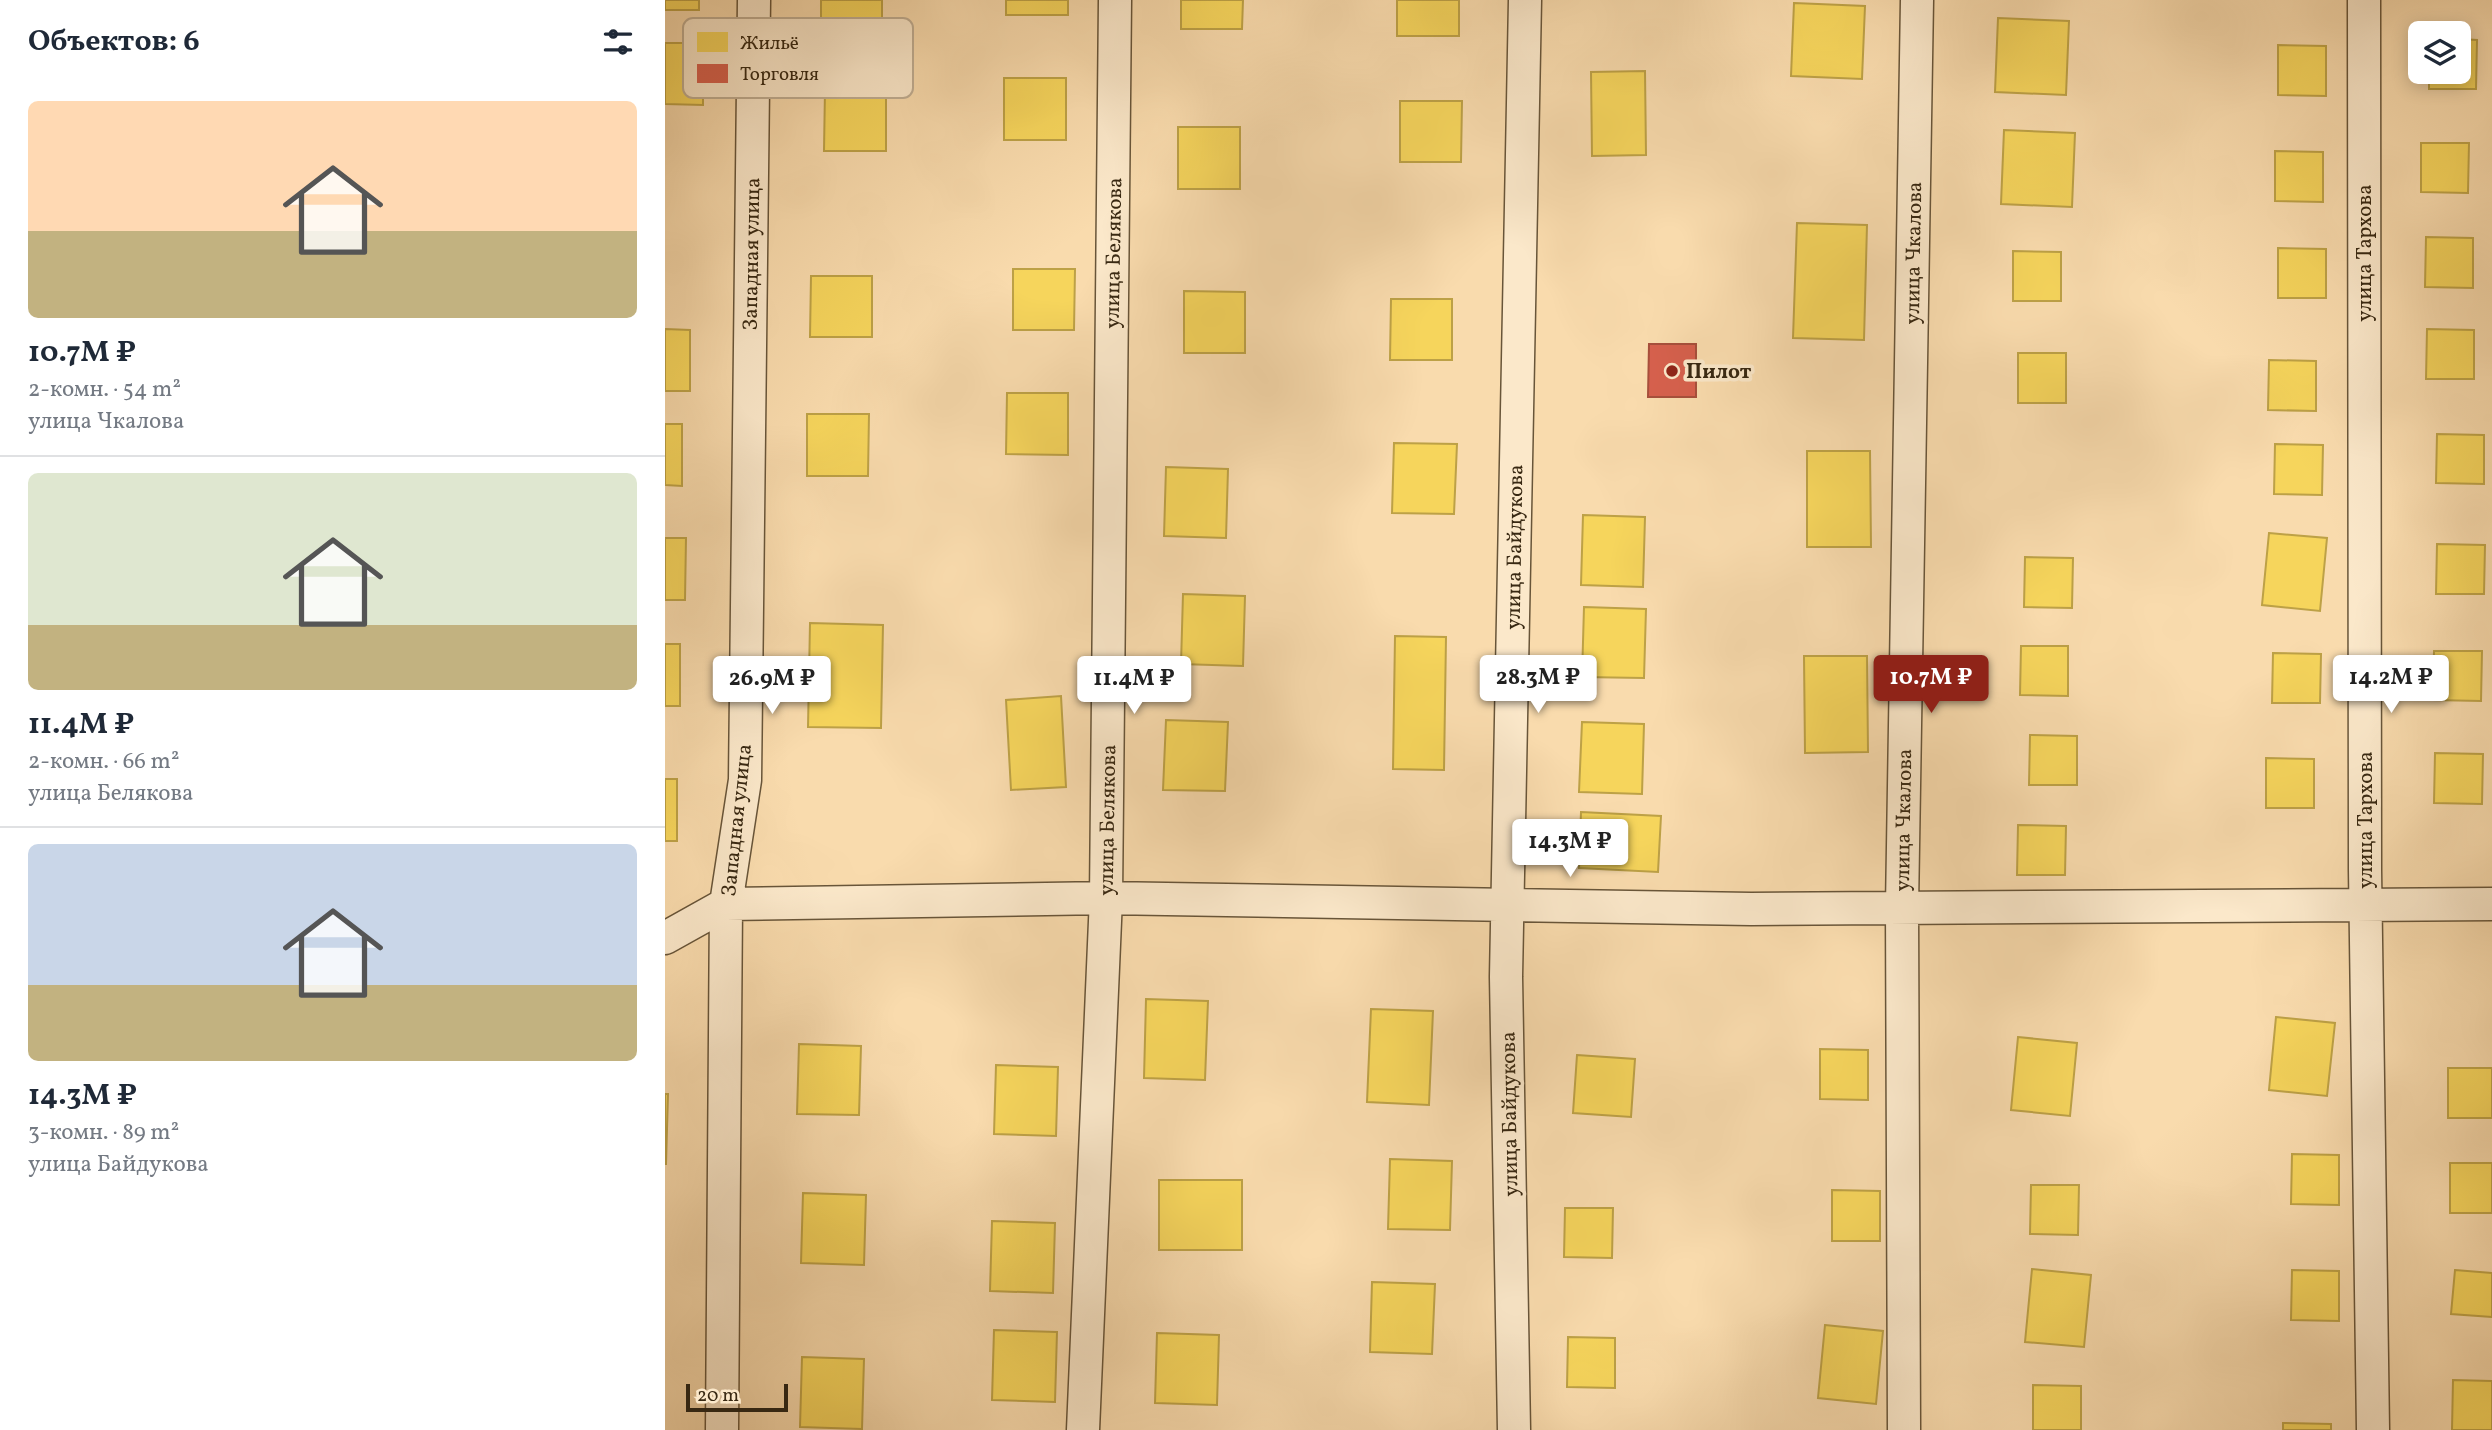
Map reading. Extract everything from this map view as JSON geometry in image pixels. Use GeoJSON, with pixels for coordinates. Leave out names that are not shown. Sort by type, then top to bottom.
{"type":"FeatureCollection","features":[{"type":"Feature","properties":{"kind":"street","name":"Западная улица"},"geometry":{"type":"LineString","coordinates":[[754,0],[754,18]]}},
{"type":"Feature","properties":{"kind":"street","name":"улица Белякова"},"geometry":{"type":"LineString","coordinates":[[1083,1430],[1106,898],[1115,0]]}},
{"type":"Feature","properties":{"kind":"street","name":"улица Байдукова"},"geometry":{"type":"LineString","coordinates":[[1514,1430],[1507,977],[1525,0]]}},
{"type":"Feature","properties":{"kind":"street","name":"улица Чкалова"},"geometry":{"type":"LineString","coordinates":[[1904,1430],[1902,907],[1917,0]]}},
{"type":"Feature","properties":{"kind":"street","name":"улица Тархова"},"geometry":{"type":"LineString","coordinates":[[2364,0],[2365,905],[2373,1430]]}},
{"type":"Feature","properties":{"kind":"street","name":"Западная улица"},"geometry":{"type":"LineString","coordinates":[[722,1430],[726,904],[745,780],[753,98]]}},
{"type":"Feature","properties":{"kind":"street"},"geometry":{"type":"LineString","coordinates":[[665,938],[726,904],[1106,898],[1751,909],[2492,904]]}},
{"type":"Feature","properties":{"kind":"building: Жильё"},"geometry":{"type":"Polygon","coordinates":[[[665,0],[699,0],[699,10],[665,10],[665,0]]]}},
{"type":"Feature","properties":{"kind":"building: Жильё"},"geometry":{"type":"Polygon","coordinates":[[[821,0],[882,0],[882,18],[821,18],[821,0]]]}},
{"type":"Feature","properties":{"kind":"building: Жильё"},"geometry":{"type":"Polygon","coordinates":[[[1006,0],[1068,0],[1068,15],[1006,15],[1006,0]]]}},
{"type":"Feature","properties":{"kind":"building: Жильё"},"geometry":{"type":"Polygon","coordinates":[[[1181,0],[1243,0],[1242,29],[1181,29],[1181,0]]]}},
{"type":"Feature","properties":{"kind":"building: Жильё"},"geometry":{"type":"Polygon","coordinates":[[[1397,0],[1459,0],[1459,36],[1397,36],[1397,0]]]}},
{"type":"Feature","properties":{"kind":"building: Жильё"},"geometry":{"type":"Polygon","coordinates":[[[1794,3],[1865,6],[1862,79],[1791,76],[1794,3]]]}},
{"type":"Feature","properties":{"kind":"building: Жильё"},"geometry":{"type":"Polygon","coordinates":[[[1998,18],[2069,21],[2066,95],[1995,92],[1998,18]]]}},
{"type":"Feature","properties":{"kind":"building: Жильё"},"geometry":{"type":"Polygon","coordinates":[[[2471,40],[2477,40],[2476,89],[2429,89],[2429,84],[2471,84],[2471,40]]]}},
{"type":"Feature","properties":{"kind":"building: Жильё"},"geometry":{"type":"Polygon","coordinates":[[[665,43],[683,43],[683,98],[703,98],[703,105],[665,104],[665,43]]]}},
{"type":"Feature","properties":{"kind":"building: Жильё"},"geometry":{"type":"Polygon","coordinates":[[[2278,45],[2326,46],[2326,96],[2278,95],[2278,45]]]}},
{"type":"Feature","properties":{"kind":"building: Жильё"},"geometry":{"type":"Polygon","coordinates":[[[1645,71],[1646,155],[1592,156],[1591,72],[1645,71]]]}},
{"type":"Feature","properties":{"kind":"building: Жильё"},"geometry":{"type":"Polygon","coordinates":[[[1004,78],[1066,78],[1066,140],[1004,140],[1004,78]]]}},
{"type":"Feature","properties":{"kind":"building: Жильё"},"geometry":{"type":"Polygon","coordinates":[[[825,98],[886,98],[886,151],[824,151],[825,98]]]}},
{"type":"Feature","properties":{"kind":"building: Жильё"},"geometry":{"type":"Polygon","coordinates":[[[1400,101],[1462,101],[1461,162],[1400,162],[1400,101]]]}},
{"type":"Feature","properties":{"kind":"building: Жильё"},"geometry":{"type":"Polygon","coordinates":[[[1178,127],[1240,127],[1240,189],[1178,189],[1178,127]]]}},
{"type":"Feature","properties":{"kind":"building: Жильё"},"geometry":{"type":"Polygon","coordinates":[[[2004,130],[2075,133],[2072,207],[2001,204],[2004,130]]]}},
{"type":"Feature","properties":{"kind":"building: Жильё"},"geometry":{"type":"Polygon","coordinates":[[[2421,143],[2469,143],[2468,193],[2421,192],[2421,143]]]}},
{"type":"Feature","properties":{"kind":"building: Жильё"},"geometry":{"type":"Polygon","coordinates":[[[2275,151],[2323,152],[2323,202],[2275,201],[2275,151]]]}},
{"type":"Feature","properties":{"kind":"building: Жильё"},"geometry":{"type":"Polygon","coordinates":[[[1797,223],[1867,225],[1864,340],[1793,338],[1797,223]]]}},
{"type":"Feature","properties":{"kind":"building: Жильё"},"geometry":{"type":"Polygon","coordinates":[[[2426,237],[2473,238],[2473,288],[2425,287],[2426,237]]]}},
{"type":"Feature","properties":{"kind":"building: Жильё"},"geometry":{"type":"Polygon","coordinates":[[[2278,248],[2326,249],[2326,298],[2278,298],[2278,248]]]}},
{"type":"Feature","properties":{"kind":"building: Жильё"},"geometry":{"type":"Polygon","coordinates":[[[2013,251],[2061,252],[2061,301],[2013,301],[2013,251]]]}},
{"type":"Feature","properties":{"kind":"building: Жильё"},"geometry":{"type":"Polygon","coordinates":[[[1013,269],[1075,269],[1074,330],[1013,330],[1013,269]]]}},
{"type":"Feature","properties":{"kind":"building: Жильё"},"geometry":{"type":"Polygon","coordinates":[[[811,276],[872,276],[872,337],[810,337],[811,276]]]}},
{"type":"Feature","properties":{"kind":"building: Жильё"},"geometry":{"type":"Polygon","coordinates":[[[1184,291],[1245,292],[1245,353],[1184,353],[1184,291]]]}},
{"type":"Feature","properties":{"kind":"building: Жильё"},"geometry":{"type":"Polygon","coordinates":[[[1391,299],[1452,299],[1452,360],[1390,360],[1391,299]]]}},
{"type":"Feature","properties":{"kind":"building: Жильё"},"geometry":{"type":"Polygon","coordinates":[[[665,329],[690,330],[690,391],[665,391],[665,329]]]}},
{"type":"Feature","properties":{"kind":"building: Жильё"},"geometry":{"type":"Polygon","coordinates":[[[2427,329],[2474,330],[2474,379],[2426,379],[2427,329]]]}},
{"type":"Feature","properties":{"kind":"building: Жильё"},"geometry":{"type":"Polygon","coordinates":[[[2018,353],[2066,353],[2066,403],[2018,403],[2018,353]]]}},
{"type":"Feature","properties":{"kind":"building: Жильё"},"geometry":{"type":"Polygon","coordinates":[[[2269,360],[2316,361],[2316,411],[2268,410],[2269,360]]]}},
{"type":"Feature","properties":{"kind":"building: Жильё"},"geometry":{"type":"Polygon","coordinates":[[[1007,393],[1068,393],[1068,455],[1006,454],[1007,393]]]}},
{"type":"Feature","properties":{"kind":"building: Жильё"},"geometry":{"type":"Polygon","coordinates":[[[807,414],[869,414],[868,476],[807,476],[807,414]]]}},
{"type":"Feature","properties":{"kind":"building: Жильё"},"geometry":{"type":"Polygon","coordinates":[[[665,424],[682,424],[682,486],[665,485],[665,424]]]}},
{"type":"Feature","properties":{"kind":"building: Жильё"},"geometry":{"type":"Polygon","coordinates":[[[2437,434],[2484,435],[2484,484],[2436,483],[2437,434]]]}},
{"type":"Feature","properties":{"kind":"building: Жильё"},"geometry":{"type":"Polygon","coordinates":[[[1394,443],[1457,444],[1454,514],[1392,513],[1394,443]]]}},
{"type":"Feature","properties":{"kind":"building: Жильё"},"geometry":{"type":"Polygon","coordinates":[[[2275,444],[2323,445],[2322,495],[2274,494],[2275,444]]]}},
{"type":"Feature","properties":{"kind":"building: Жильё"},"geometry":{"type":"Polygon","coordinates":[[[1807,451],[1870,451],[1871,547],[1807,547],[1807,451]]]}},
{"type":"Feature","properties":{"kind":"building: Жильё"},"geometry":{"type":"Polygon","coordinates":[[[1166,467],[1228,469],[1226,538],[1164,536],[1166,467]]]}},
{"type":"Feature","properties":{"kind":"building: Жильё"},"geometry":{"type":"Polygon","coordinates":[[[1583,515],[1645,517],[1643,587],[1581,585],[1583,515]]]}},
{"type":"Feature","properties":{"kind":"building: Жильё"},"geometry":{"type":"Polygon","coordinates":[[[2269,533],[2327,538],[2320,611],[2262,605],[2269,533]]]}},
{"type":"Feature","properties":{"kind":"building: Жильё"},"geometry":{"type":"Polygon","coordinates":[[[665,538],[686,538],[685,600],[665,600],[665,538]]]}},
{"type":"Feature","properties":{"kind":"building: Жильё"},"geometry":{"type":"Polygon","coordinates":[[[2437,544],[2485,545],[2484,594],[2436,594],[2437,544]]]}},
{"type":"Feature","properties":{"kind":"building: Жильё"},"geometry":{"type":"Polygon","coordinates":[[[2025,557],[2073,558],[2072,608],[2024,607],[2025,557]]]}},
{"type":"Feature","properties":{"kind":"building: Жильё"},"geometry":{"type":"Polygon","coordinates":[[[1183,594],[1245,596],[1243,666],[1181,664],[1183,594]]]}},
{"type":"Feature","properties":{"kind":"building: Жильё"},"geometry":{"type":"Polygon","coordinates":[[[1584,607],[1646,609],[1644,678],[1582,677],[1584,607]]]}},
{"type":"Feature","properties":{"kind":"building: Жильё"},"geometry":{"type":"Polygon","coordinates":[[[810,623],[883,625],[881,728],[808,727],[810,623]]]}},
{"type":"Feature","properties":{"kind":"building: Жильё"},"geometry":{"type":"Polygon","coordinates":[[[1395,636],[1446,637],[1444,770],[1393,769],[1395,636]]]}},
{"type":"Feature","properties":{"kind":"building: Жильё"},"geometry":{"type":"Polygon","coordinates":[[[665,644],[680,644],[680,706],[665,706],[665,644]]]}},
{"type":"Feature","properties":{"kind":"building: Жильё"},"geometry":{"type":"Polygon","coordinates":[[[2021,646],[2068,646],[2068,696],[2020,695],[2021,646]]]}},
{"type":"Feature","properties":{"kind":"building: Жильё"},"geometry":{"type":"Polygon","coordinates":[[[2434,651],[2482,651],[2481,701],[2433,700],[2434,651]]]}},
{"type":"Feature","properties":{"kind":"building: Жильё"},"geometry":{"type":"Polygon","coordinates":[[[2273,653],[2321,654],[2320,703],[2272,703],[2273,653]]]}},
{"type":"Feature","properties":{"kind":"building: Жильё"},"geometry":{"type":"Polygon","coordinates":[[[1804,656],[1867,656],[1868,752],[1805,753],[1804,656]]]}},
{"type":"Feature","properties":{"kind":"building: Жильё"},"geometry":{"type":"Polygon","coordinates":[[[1061,696],[1066,787],[1011,790],[1006,700],[1061,696]]]}},
{"type":"Feature","properties":{"kind":"building: Жильё"},"geometry":{"type":"Polygon","coordinates":[[[1166,720],[1228,722],[1225,791],[1163,790],[1166,720]]]}},
{"type":"Feature","properties":{"kind":"building: Жильё"},"geometry":{"type":"Polygon","coordinates":[[[1582,722],[1644,724],[1642,794],[1579,792],[1582,722]]]}},
{"type":"Feature","properties":{"kind":"building: Жильё"},"geometry":{"type":"Polygon","coordinates":[[[2030,735],[2077,736],[2077,785],[2029,785],[2030,735]]]}},
{"type":"Feature","properties":{"kind":"building: Жильё"},"geometry":{"type":"Polygon","coordinates":[[[2435,753],[2483,754],[2482,804],[2434,803],[2435,753]]]}},
{"type":"Feature","properties":{"kind":"building: Жильё"},"geometry":{"type":"Polygon","coordinates":[[[2266,758],[2314,759],[2314,808],[2266,808],[2266,758]]]}},
{"type":"Feature","properties":{"kind":"building: Жильё"},"geometry":{"type":"Polygon","coordinates":[[[665,779],[677,779],[677,841],[665,841],[665,779]]]}},
{"type":"Feature","properties":{"kind":"building: Жильё"},"geometry":{"type":"Polygon","coordinates":[[[1581,812],[1661,816],[1658,872],[1579,868],[1581,812]]]}},
{"type":"Feature","properties":{"kind":"building: Жильё"},"geometry":{"type":"Polygon","coordinates":[[[2018,825],[2066,826],[2065,875],[2017,875],[2018,825]]]}},
{"type":"Feature","properties":{"kind":"building: Жильё"},"geometry":{"type":"Polygon","coordinates":[[[1146,999],[1208,1001],[1205,1080],[1144,1078],[1146,999]]]}},
{"type":"Feature","properties":{"kind":"building: Жильё"},"geometry":{"type":"Polygon","coordinates":[[[1371,1009],[1433,1011],[1429,1105],[1367,1102],[1371,1009]]]}},
{"type":"Feature","properties":{"kind":"building: Жильё"},"geometry":{"type":"Polygon","coordinates":[[[2276,1017],[2335,1023],[2327,1096],[2269,1090],[2276,1017]]]}},
{"type":"Feature","properties":{"kind":"building: Жильё"},"geometry":{"type":"Polygon","coordinates":[[[2018,1037],[2077,1043],[2070,1116],[2011,1110],[2018,1037]]]}},
{"type":"Feature","properties":{"kind":"building: Жильё"},"geometry":{"type":"Polygon","coordinates":[[[799,1044],[861,1046],[859,1115],[797,1114],[799,1044]]]}},
{"type":"Feature","properties":{"kind":"building: Жильё"},"geometry":{"type":"Polygon","coordinates":[[[1820,1049],[1868,1050],[1868,1100],[1820,1099],[1820,1049]]]}},
{"type":"Feature","properties":{"kind":"building: Жильё"},"geometry":{"type":"Polygon","coordinates":[[[1577,1055],[1635,1059],[1631,1117],[1573,1113],[1577,1055]]]}},
{"type":"Feature","properties":{"kind":"building: Жильё"},"geometry":{"type":"Polygon","coordinates":[[[996,1065],[1058,1067],[1056,1136],[994,1134],[996,1065]]]}},
{"type":"Feature","properties":{"kind":"building: Жильё"},"geometry":{"type":"Polygon","coordinates":[[[2448,1068],[2492,1068],[2492,1118],[2448,1118],[2448,1068]]]}},
{"type":"Feature","properties":{"kind":"building: Жильё"},"geometry":{"type":"Polygon","coordinates":[[[665,1094],[668,1094],[666,1164],[665,1164],[665,1094]]]}},
{"type":"Feature","properties":{"kind":"building: Жильё"},"geometry":{"type":"Polygon","coordinates":[[[2292,1154],[2339,1155],[2339,1205],[2291,1204],[2292,1154]]]}},
{"type":"Feature","properties":{"kind":"building: Жильё"},"geometry":{"type":"Polygon","coordinates":[[[1390,1159],[1452,1161],[1450,1230],[1388,1229],[1390,1159]]]}},
{"type":"Feature","properties":{"kind":"building: Жильё"},"geometry":{"type":"Polygon","coordinates":[[[2450,1163],[2492,1163],[2492,1213],[2450,1213],[2450,1163]]]}},
{"type":"Feature","properties":{"kind":"building: Жильё"},"geometry":{"type":"Polygon","coordinates":[[[1159,1180],[1242,1180],[1242,1250],[1159,1250],[1159,1180]]]}},
{"type":"Feature","properties":{"kind":"building: Жильё"},"geometry":{"type":"Polygon","coordinates":[[[2031,1185],[2079,1185],[2078,1235],[2030,1234],[2031,1185]]]}},
{"type":"Feature","properties":{"kind":"building: Жильё"},"geometry":{"type":"Polygon","coordinates":[[[1832,1190],[1880,1191],[1880,1241],[1832,1241],[1832,1190]]]}},
{"type":"Feature","properties":{"kind":"building: Жильё"},"geometry":{"type":"Polygon","coordinates":[[[803,1193],[866,1195],[864,1265],[801,1263],[803,1193]]]}},
{"type":"Feature","properties":{"kind":"building: Жильё"},"geometry":{"type":"Polygon","coordinates":[[[1565,1208],[1613,1208],[1612,1258],[1564,1257],[1565,1208]]]}},
{"type":"Feature","properties":{"kind":"building: Жильё"},"geometry":{"type":"Polygon","coordinates":[[[992,1221],[1055,1223],[1053,1293],[990,1291],[992,1221]]]}},
{"type":"Feature","properties":{"kind":"building: Жильё"},"geometry":{"type":"Polygon","coordinates":[[[2032,1269],[2091,1275],[2084,1347],[2025,1342],[2032,1269]]]}},
{"type":"Feature","properties":{"kind":"building: Жильё"},"geometry":{"type":"Polygon","coordinates":[[[2292,1270],[2339,1271],[2339,1321],[2291,1320],[2292,1270]]]}},
{"type":"Feature","properties":{"kind":"building: Жильё"},"geometry":{"type":"Polygon","coordinates":[[[2455,1270],[2492,1273],[2492,1317],[2451,1314],[2455,1270]]]}},
{"type":"Feature","properties":{"kind":"building: Жильё"},"geometry":{"type":"Polygon","coordinates":[[[1372,1282],[1435,1284],[1432,1354],[1370,1352],[1372,1282]]]}},
{"type":"Feature","properties":{"kind":"building: Жильё"},"geometry":{"type":"Polygon","coordinates":[[[1825,1325],[1883,1331],[1876,1404],[1818,1398],[1825,1325]]]}},
{"type":"Feature","properties":{"kind":"building: Жильё"},"geometry":{"type":"Polygon","coordinates":[[[994,1330],[1057,1332],[1055,1402],[992,1400],[994,1330]]]}},
{"type":"Feature","properties":{"kind":"building: Жильё"},"geometry":{"type":"Polygon","coordinates":[[[1157,1333],[1219,1335],[1217,1405],[1155,1403],[1157,1333]]]}},
{"type":"Feature","properties":{"kind":"building: Жильё"},"geometry":{"type":"Polygon","coordinates":[[[1568,1337],[1615,1338],[1615,1388],[1567,1387],[1568,1337]]]}},
{"type":"Feature","properties":{"kind":"building: Жильё"},"geometry":{"type":"Polygon","coordinates":[[[802,1357],[864,1359],[862,1429],[800,1427],[802,1357]]]}},
{"type":"Feature","properties":{"kind":"building: Жильё"},"geometry":{"type":"Polygon","coordinates":[[[2453,1380],[2492,1381],[2492,1430],[2452,1430],[2453,1380]]]}},
{"type":"Feature","properties":{"kind":"building: Жильё"},"geometry":{"type":"Polygon","coordinates":[[[2033,1385],[2081,1386],[2081,1430],[2033,1430],[2033,1385]]]}},
{"type":"Feature","properties":{"kind":"building: Жильё"},"geometry":{"type":"Polygon","coordinates":[[[2283,1423],[2331,1424],[2331,1430],[2283,1430],[2283,1423]]]}},
{"type":"Feature","properties":{"kind":"building: Торговля","name":"Пилот"},"geometry":{"type":"Polygon","coordinates":[[[1649,344],[1696,344],[1696,397],[1648,397],[1649,344]]]}},
{"type":"Feature","properties":{"kind":"place","name":"Пилот"},"geometry":{"type":"Point","coordinates":[1672,371]}}]}
